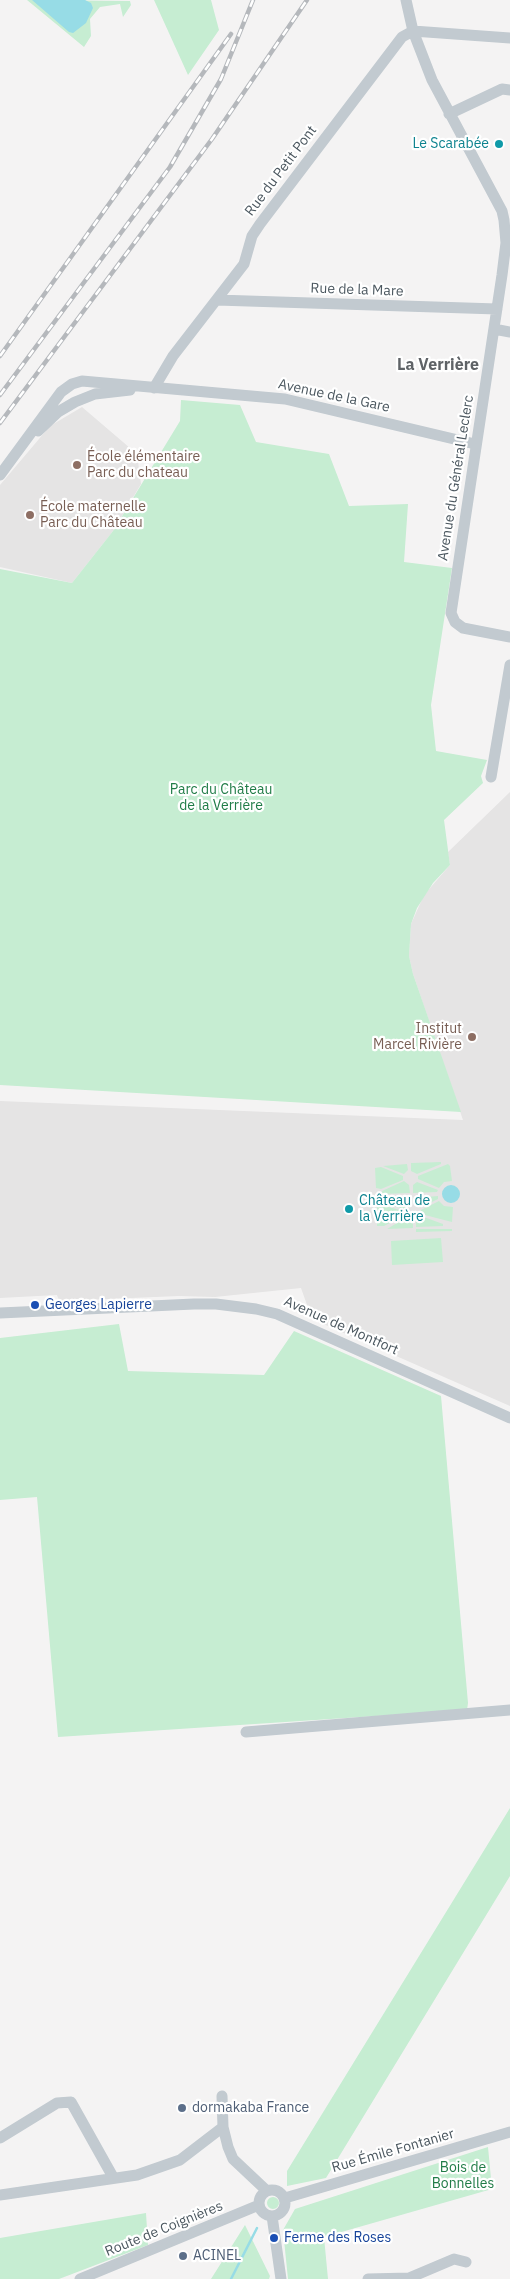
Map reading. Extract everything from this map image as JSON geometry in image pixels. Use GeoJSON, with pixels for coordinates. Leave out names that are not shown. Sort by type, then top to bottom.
{"type":"FeatureCollection","features":[{"type":"Feature","properties":{"kind":"street","name":"Avenue du Général Leclerc"},"geometry":{"type":"LineString","coordinates":[[406,0],[413,31],[432,80],[502,211],[506,243],[451,614],[455,622],[463,628],[510,637]]}},
{"type":"Feature","properties":{"kind":"street"},"geometry":{"type":"LineString","coordinates":[[413,31],[510,38]]}},
{"type":"Feature","properties":{"kind":"street","name":"Rue du Petit Pont"},"geometry":{"type":"LineString","coordinates":[[154,388],[173,356],[244,264],[252,236],[260,224],[402,37],[413,31]]}},
{"type":"Feature","properties":{"kind":"street"},"geometry":{"type":"LineString","coordinates":[[449,114],[502,89],[510,90]]}},
{"type":"Feature","properties":{"kind":"street","name":"Rue de la Mare"},"geometry":{"type":"LineString","coordinates":[[217,300],[497,309]]}},
{"type":"Feature","properties":{"kind":"street"},"geometry":{"type":"LineString","coordinates":[[494,328],[510,332]]}},
{"type":"Feature","properties":{"kind":"street","name":"Avenue de la Gare"},"geometry":{"type":"LineString","coordinates":[[0,475],[50,404],[61,392],[72,384],[93,381],[154,388],[285,398],[476,444]]}},
{"type":"Feature","properties":{"kind":"street","name":"Avenue de la Gare"},"geometry":{"type":"LineString","coordinates":[[22,446],[58,412],[74,402],[95,394],[154,388]]}},
{"type":"Feature","properties":{"kind":"street"},"geometry":{"type":"LineString","coordinates":[[491,777],[510,665]]}},
{"type":"Feature","properties":{"kind":"street","name":"Avenue de Montfort"},"geometry":{"type":"LineString","coordinates":[[0,1313],[194,1304],[216,1304],[256,1309],[278,1314],[510,1418]]}},
{"type":"Feature","properties":{"kind":"street"},"geometry":{"type":"LineString","coordinates":[[246,1732],[510,1710]]}},
{"type":"Feature","properties":{"kind":"street"},"geometry":{"type":"LineString","coordinates":[[222,2096],[223,2127],[233,2159],[267,2191],[280,2192],[285,2198],[283,2210],[272,2216],[264,2213],[259,2205],[261,2196],[267,2191]]}},
{"type":"Feature","properties":{"kind":"street"},"geometry":{"type":"LineString","coordinates":[[0,2138],[57,2103],[71,2102],[113,2177]]}},
{"type":"Feature","properties":{"kind":"street"},"geometry":{"type":"LineString","coordinates":[[0,2195],[137,2175],[180,2160],[223,2127]]}},
{"type":"Feature","properties":{"kind":"street","name":"Rue Émile Fontanier"},"geometry":{"type":"LineString","coordinates":[[285,2198],[510,2132]]}},
{"type":"Feature","properties":{"kind":"street","name":"Route de Coignières"},"geometry":{"type":"LineString","coordinates":[[80,2279],[259,2205]]}},
{"type":"Feature","properties":{"kind":"street"},"geometry":{"type":"LineString","coordinates":[[272,2216],[281,2279]]}},
{"type":"Feature","properties":{"kind":"street"},"geometry":{"type":"LineString","coordinates":[[368,2279],[410,2278],[454,2259],[466,2262]]}},
{"type":"Feature","properties":{"kind":"shaded area","name":"École élémentaire Parc du chateau"},"geometry":{"type":"Polygon","coordinates":[[[82,407],[137,454],[141,484],[113,531],[72,583],[0,567],[0,485],[50,426],[82,407]]]}},
{"type":"Feature","properties":{"kind":"shaded area","name":"Institut Marcel Rivière"},"geometry":{"type":"Polygon","coordinates":[[[510,792],[510,1406],[312,1319],[301,1288],[215,1297],[179,1296],[59,1301],[57,1295],[0,1298],[0,1101],[463,1120],[413,974],[409,956],[411,924],[424,895],[450,865],[448,852],[510,792]]]}},
{"type":"Feature","properties":{"kind":"green space"},"geometry":{"type":"Polygon","coordinates":[[[27,0],[130,1],[131,5],[123,17],[120,4],[100,7],[90,19],[91,36],[84,47],[27,0]]]}},
{"type":"Feature","properties":{"kind":"green space"},"geometry":{"type":"Polygon","coordinates":[[[154,0],[211,0],[219,30],[188,75],[154,0]]]}},
{"type":"Feature","properties":{"kind":"green space","name":"Parc du Château de la Verrière"},"geometry":{"type":"Polygon","coordinates":[[[181,400],[240,405],[256,442],[329,454],[349,506],[408,504],[404,562],[452,568],[431,705],[436,751],[487,760],[481,776],[483,783],[444,820],[450,865],[433,883],[417,908],[411,924],[409,956],[413,974],[461,1112],[0,1085],[0,569],[72,583],[113,531],[180,421],[181,400]]]}},
{"type":"Feature","properties":{"kind":"green space"},"geometry":{"type":"Polygon","coordinates":[[[441,1162],[441,1164],[417,1174],[411,1171],[411,1163],[441,1162]]]}},
{"type":"Feature","properties":{"kind":"green space"},"geometry":{"type":"Polygon","coordinates":[[[407,1164],[408,1170],[404,1174],[383,1166],[407,1164]]]}},
{"type":"Feature","properties":{"kind":"green space"},"geometry":{"type":"Polygon","coordinates":[[[448,1164],[452,1181],[444,1182],[439,1188],[418,1179],[418,1176],[448,1164]]]}},
{"type":"Feature","properties":{"kind":"green space"},"geometry":{"type":"Polygon","coordinates":[[[381,1167],[403,1176],[403,1180],[381,1189],[376,1188],[375,1168],[381,1167]]]}},
{"type":"Feature","properties":{"kind":"green space"},"geometry":{"type":"Polygon","coordinates":[[[404,1181],[409,1185],[410,1193],[382,1194],[382,1191],[404,1181]]]}},
{"type":"Feature","properties":{"kind":"green space"},"geometry":{"type":"Polygon","coordinates":[[[417,1182],[438,1190],[437,1192],[413,1193],[413,1185],[417,1182]]]}},
{"type":"Feature","properties":{"kind":"green space"},"geometry":{"type":"Polygon","coordinates":[[[438,1196],[438,1199],[420,1208],[415,1205],[414,1198],[438,1196]]]}},
{"type":"Feature","properties":{"kind":"green space"},"geometry":{"type":"Polygon","coordinates":[[[411,1198],[411,1205],[406,1210],[384,1203],[383,1199],[411,1198]]]}},
{"type":"Feature","properties":{"kind":"green space"},"geometry":{"type":"Polygon","coordinates":[[[439,1201],[444,1206],[453,1207],[452,1222],[421,1214],[421,1210],[439,1201]]]}},
{"type":"Feature","properties":{"kind":"green space"},"geometry":{"type":"Polygon","coordinates":[[[382,1205],[406,1212],[406,1215],[384,1226],[377,1226],[377,1206],[382,1205]]]}},
{"type":"Feature","properties":{"kind":"green space"},"geometry":{"type":"Polygon","coordinates":[[[421,1216],[443,1224],[443,1226],[416,1227],[416,1219],[421,1216]]]}},
{"type":"Feature","properties":{"kind":"green space"},"geometry":{"type":"Polygon","coordinates":[[[407,1217],[413,1220],[413,1228],[387,1229],[407,1217]]]}},
{"type":"Feature","properties":{"kind":"green space"},"geometry":{"type":"Polygon","coordinates":[[[416,1229],[452,1229],[452,1231],[416,1232],[416,1229]]]}},
{"type":"Feature","properties":{"kind":"green space"},"geometry":{"type":"Polygon","coordinates":[[[441,1238],[443,1262],[392,1265],[391,1241],[441,1238]]]}},
{"type":"Feature","properties":{"kind":"green space"},"geometry":{"type":"Polygon","coordinates":[[[119,1324],[128,1371],[264,1375],[294,1331],[441,1396],[468,1703],[467,1710],[58,1737],[37,1497],[0,1500],[0,1338],[119,1324]]]}},
{"type":"Feature","properties":{"kind":"green space"},"geometry":{"type":"Polygon","coordinates":[[[510,1808],[510,1876],[326,2178],[287,2186],[287,2171],[510,1808]]]}},
{"type":"Feature","properties":{"kind":"green space","name":"Bois de Bonnelles"},"geometry":{"type":"Polygon","coordinates":[[[488,2147],[492,2189],[324,2237],[328,2279],[288,2279],[283,2230],[295,2209],[488,2147]]]}},
{"type":"Feature","properties":{"kind":"green space"},"geometry":{"type":"Polygon","coordinates":[[[271,2197],[275,2197],[279,2203],[275,2209],[271,2209],[267,2205],[267,2201],[271,2197]]]}},
{"type":"Feature","properties":{"kind":"green space"},"geometry":{"type":"Polygon","coordinates":[[[146,2213],[148,2245],[59,2279],[0,2279],[0,2238],[146,2213]]]}},
{"type":"Feature","properties":{"kind":"green space"},"geometry":{"type":"Polygon","coordinates":[[[245,2225],[270,2276],[269,2279],[211,2279],[245,2225]]]}},
{"type":"Feature","properties":{"kind":"water"},"geometry":{"type":"Polygon","coordinates":[[[32,0],[85,0],[91,3],[93,8],[86,23],[73,33],[69,32],[32,0]]]}},
{"type":"Feature","properties":{"kind":"water"},"geometry":{"type":"Polygon","coordinates":[[[451,1185],[457,1188],[460,1194],[457,1200],[451,1203],[445,1200],[442,1194],[445,1188],[451,1185]]]}},
{"type":"Feature","properties":{"kind":"waterway"},"geometry":{"type":"LineString","coordinates":[[231,2279],[257,2228]]}},
{"type":"Feature","properties":{"kind":"railway"},"geometry":{"type":"LineString","coordinates":[[0,395],[170,167],[221,79],[253,0]]}},
{"type":"Feature","properties":{"kind":"railway"},"geometry":{"type":"LineString","coordinates":[[0,423],[212,139],[307,0]]}},
{"type":"Feature","properties":{"kind":"railway"},"geometry":{"type":"LineString","coordinates":[[0,356],[231,34]]}},
{"type":"Feature","properties":{"kind":"place","name":"Le Scarabée"},"geometry":{"type":"Point","coordinates":[499,144]}},
{"type":"Feature","properties":{"kind":"place","name":"École élémentaire Parc du chateau"},"geometry":{"type":"Point","coordinates":[77,465]}},
{"type":"Feature","properties":{"kind":"place","name":"École maternelle Parc du Château"},"geometry":{"type":"Point","coordinates":[30,515]}},
{"type":"Feature","properties":{"kind":"place","name":"Institut Marcel Rivière"},"geometry":{"type":"Point","coordinates":[472,1037]}},
{"type":"Feature","properties":{"kind":"place","name":"Château de la Verrière"},"geometry":{"type":"Point","coordinates":[349,1209]}},
{"type":"Feature","properties":{"kind":"place","name":"Georges Lapierre"},"geometry":{"type":"Point","coordinates":[35,1305]}},
{"type":"Feature","properties":{"kind":"place","name":"dormakaba France"},"geometry":{"type":"Point","coordinates":[182,2108]}},
{"type":"Feature","properties":{"kind":"place","name":"Ferme des Roses"},"geometry":{"type":"Point","coordinates":[274,2238]}},
{"type":"Feature","properties":{"kind":"place","name":"ACINEL"},"geometry":{"type":"Point","coordinates":[183,2256]}},
{"type":"Feature","properties":{"kind":"district","name":"La Verrière"},"geometry":{"type":"Point","coordinates":[438,365]}}]}
